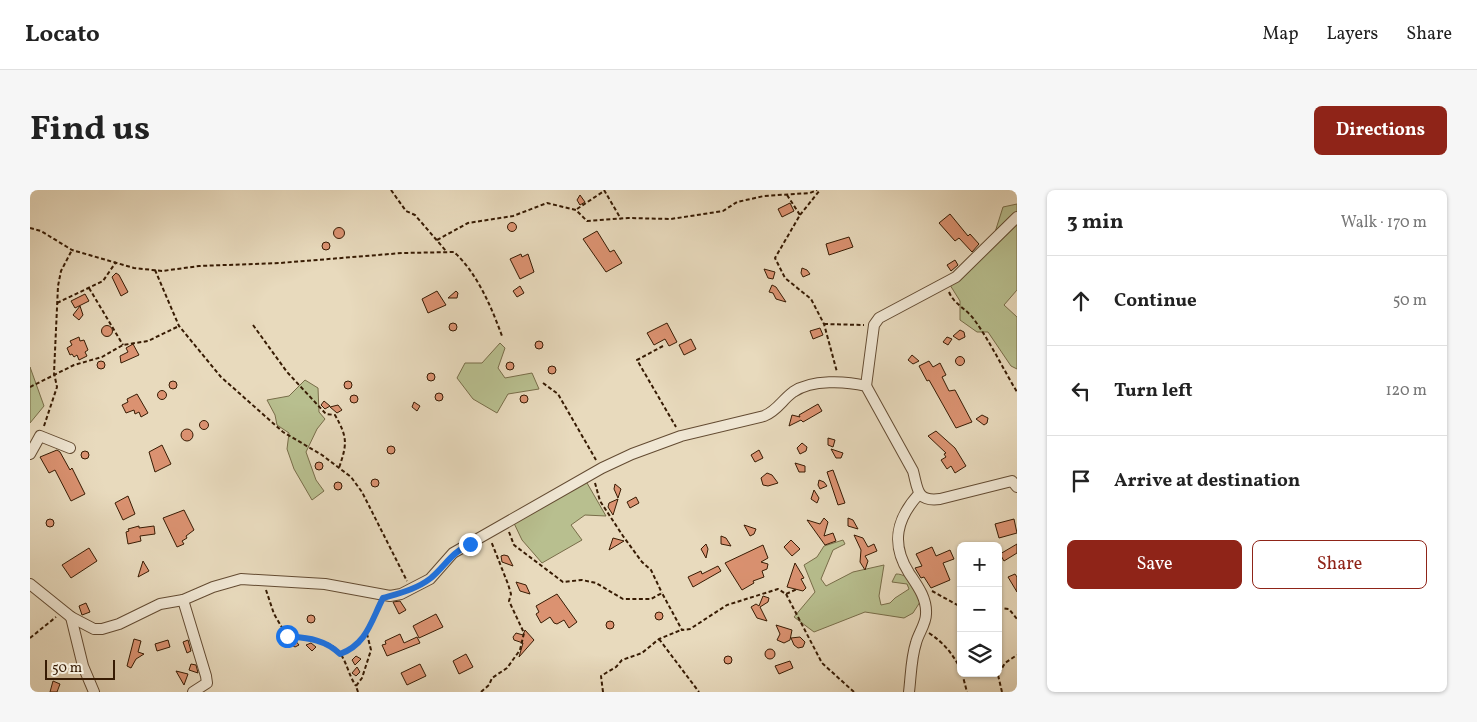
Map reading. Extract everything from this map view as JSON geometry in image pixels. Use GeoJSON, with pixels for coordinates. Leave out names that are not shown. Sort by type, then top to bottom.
{"type":"FeatureCollection","features":[{"type":"Feature","properties":{"kind":"street"},"geometry":{"type":"LineString","coordinates":[[1017,217],[969,266],[944,283],[890,311],[874,325],[866,386],[913,471],[919,494],[930,500],[972,493],[1002,482],[1012,481],[1017,487]]}},
{"type":"Feature","properties":{"kind":"street"},"geometry":{"type":"LineString","coordinates":[[30,584],[69,615],[94,629],[102,629],[120,624],[160,604],[183,600],[228,582],[241,579],[325,584],[390,596],[411,590],[430,579],[453,553],[602,468],[632,454],[681,436],[764,416],[774,412],[794,392],[803,387],[839,382],[866,386]]}},
{"type":"Feature","properties":{"kind":"street"},"geometry":{"type":"LineString","coordinates":[[30,454],[40,436],[70,448]]}},
{"type":"Feature","properties":{"kind":"street"},"geometry":{"type":"LineString","coordinates":[[908,692],[915,644],[926,615],[918,585],[900,556],[898,537],[899,523],[907,507],[919,494]]}},
{"type":"Feature","properties":{"kind":"street"},"geometry":{"type":"LineString","coordinates":[[183,600],[207,683],[194,692]]}},
{"type":"Feature","properties":{"kind":"street"},"geometry":{"type":"LineString","coordinates":[[69,615],[83,666],[94,692]]}},
{"type":"Feature","properties":{"kind":"path"},"geometry":{"type":"LineString","coordinates":[[391,190],[406,211],[415,215],[446,251]]}},
{"type":"Feature","properties":{"kind":"path"},"geometry":{"type":"LineString","coordinates":[[576,210],[604,190],[621,219]]}},
{"type":"Feature","properties":{"kind":"path"},"geometry":{"type":"LineString","coordinates":[[437,240],[468,223],[513,216],[547,203],[576,210],[587,221],[671,219],[723,211],[738,202],[764,196],[810,193],[818,190]]}},
{"type":"Feature","properties":{"kind":"path"},"geometry":{"type":"LineString","coordinates":[[818,190],[800,215],[776,258],[785,278],[811,299],[824,324],[839,382]]}},
{"type":"Feature","properties":{"kind":"path"},"geometry":{"type":"LineString","coordinates":[[787,195],[800,215]]}},
{"type":"Feature","properties":{"kind":"path"},"geometry":{"type":"LineString","coordinates":[[30,228],[41,231],[72,250],[134,268],[155,270],[454,252],[471,272],[492,309],[502,336]]}},
{"type":"Feature","properties":{"kind":"path"},"geometry":{"type":"LineString","coordinates":[[40,436],[57,387],[54,373],[57,303],[61,271],[72,250]]}},
{"type":"Feature","properties":{"kind":"path"},"geometry":{"type":"LineString","coordinates":[[57,303],[103,281],[116,262]]}},
{"type":"Feature","properties":{"kind":"path"},"geometry":{"type":"LineString","coordinates":[[155,270],[179,326],[221,377],[283,432],[351,477],[362,492],[411,590]]}},
{"type":"Feature","properties":{"kind":"path"},"geometry":{"type":"LineString","coordinates":[[944,283],[954,302],[971,316],[988,340],[1017,392]]}},
{"type":"Feature","properties":{"kind":"path"},"geometry":{"type":"LineString","coordinates":[[89,288],[123,345]]}},
{"type":"Feature","properties":{"kind":"path"},"geometry":{"type":"LineString","coordinates":[[824,324],[874,325]]}},
{"type":"Feature","properties":{"kind":"path"},"geometry":{"type":"LineString","coordinates":[[30,387],[54,373],[102,357],[123,345],[148,341],[179,326]]}},
{"type":"Feature","properties":{"kind":"path"},"geometry":{"type":"LineString","coordinates":[[253,326],[287,372],[326,414],[335,415],[347,446],[338,468]]}},
{"type":"Feature","properties":{"kind":"path"},"geometry":{"type":"LineString","coordinates":[[663,346],[637,360],[681,436]]}},
{"type":"Feature","properties":{"kind":"path"},"geometry":{"type":"LineString","coordinates":[[543,383],[558,394],[590,452],[602,468]]}},
{"type":"Feature","properties":{"kind":"path"},"geometry":{"type":"LineString","coordinates":[[592,474],[600,501],[622,536],[642,562],[651,570],[682,630]]}},
{"type":"Feature","properties":{"kind":"path"},"geometry":{"type":"LineString","coordinates":[[506,523],[514,545],[563,582],[582,580],[596,583],[624,599],[650,599],[662,594]]}},
{"type":"Feature","properties":{"kind":"path"},"geometry":{"type":"LineString","coordinates":[[481,692],[489,685],[492,678],[507,668],[520,650],[524,633],[509,601],[511,594],[489,534]]}},
{"type":"Feature","properties":{"kind":"path"},"geometry":{"type":"LineString","coordinates":[[265,580],[274,614],[287,636],[312,639],[332,646],[340,654],[358,692]]}},
{"type":"Feature","properties":{"kind":"path"},"geometry":{"type":"LineString","coordinates":[[918,585],[957,605]]}},
{"type":"Feature","properties":{"kind":"path"},"geometry":{"type":"LineString","coordinates":[[603,692],[601,676],[616,667],[622,660],[642,653],[659,639],[682,630],[690,630],[727,605],[778,588],[786,594],[822,663],[854,692]]}},
{"type":"Feature","properties":{"kind":"path"},"geometry":{"type":"LineString","coordinates":[[786,594],[797,589]]}},
{"type":"Feature","properties":{"kind":"path"},"geometry":{"type":"LineString","coordinates":[[356,686],[362,678],[371,650],[367,634],[368,626],[383,598],[390,596]]}},
{"type":"Feature","properties":{"kind":"path"},"geometry":{"type":"LineString","coordinates":[[1002,608],[1009,609],[1017,619]]}},
{"type":"Feature","properties":{"kind":"path"},"geometry":{"type":"LineString","coordinates":[[30,638],[58,616],[69,615]]}},
{"type":"Feature","properties":{"kind":"path"},"geometry":{"type":"LineString","coordinates":[[922,627],[942,642],[957,663]]}},
{"type":"Feature","properties":{"kind":"path"},"geometry":{"type":"LineString","coordinates":[[340,654],[349,650],[367,634]]}},
{"type":"Feature","properties":{"kind":"path"},"geometry":{"type":"LineString","coordinates":[[659,639],[699,692]]}},
{"type":"Feature","properties":{"kind":"path"},"geometry":{"type":"LineString","coordinates":[[1002,692],[998,675],[1005,662],[1017,655]]}},
{"type":"Feature","properties":{"kind":"path"},"geometry":{"type":"LineString","coordinates":[[963,677],[966,692]]}},
{"type":"Feature","properties":{"kind":"green space"},"geometry":{"type":"Polygon","coordinates":[[[1017,204],[1017,290],[1004,305],[1017,317],[1017,369],[1011,366],[988,332],[977,332],[960,320],[960,301],[950,285],[990,248],[1003,207],[1017,204]]]}},
{"type":"Feature","properties":{"kind":"green space"},"geometry":{"type":"Polygon","coordinates":[[[500,343],[505,348],[498,368],[505,378],[532,373],[539,389],[508,394],[497,413],[473,399],[457,378],[465,363],[482,363],[500,343]]]}},
{"type":"Feature","properties":{"kind":"green space"},"geometry":{"type":"Polygon","coordinates":[[[30,367],[44,406],[30,423],[30,367]]]}},
{"type":"Feature","properties":{"kind":"green space"},"geometry":{"type":"Polygon","coordinates":[[[305,380],[318,388],[319,412],[325,419],[317,429],[306,452],[316,480],[324,491],[312,500],[294,469],[287,449],[289,433],[277,425],[275,415],[267,400],[289,396],[305,380]]]}},
{"type":"Feature","properties":{"kind":"green space"},"geometry":{"type":"Polygon","coordinates":[[[583,476],[606,516],[585,515],[571,525],[582,540],[542,563],[522,540],[512,519],[583,476]]]}},
{"type":"Feature","properties":{"kind":"green space"},"geometry":{"type":"Polygon","coordinates":[[[843,540],[845,544],[833,550],[821,579],[826,586],[853,572],[884,565],[879,596],[881,605],[890,603],[909,589],[907,584],[892,582],[896,574],[901,575],[909,579],[920,602],[913,613],[904,618],[865,612],[814,632],[794,617],[815,592],[804,565],[817,557],[824,546],[843,540]]]}},
{"type":"Feature","properties":{"kind":"building"},"geometry":{"type":"Polygon","coordinates":[[[580,195],[585,202],[580,205],[577,200],[580,195]]]}},
{"type":"Feature","properties":{"kind":"building"},"geometry":{"type":"Polygon","coordinates":[[[790,203],[794,211],[782,217],[778,209],[790,203]]]}},
{"type":"Feature","properties":{"kind":"building"},"geometry":{"type":"Polygon","coordinates":[[[950,214],[968,236],[970,234],[979,244],[972,252],[959,238],[955,241],[939,223],[950,214]]]}},
{"type":"Feature","properties":{"kind":"building"},"geometry":{"type":"Polygon","coordinates":[[[512,222],[517,227],[512,232],[507,227],[512,222]]]}},
{"type":"Feature","properties":{"kind":"building"},"geometry":{"type":"Polygon","coordinates":[[[339,227],[345,233],[339,239],[333,233],[339,227]]]}},
{"type":"Feature","properties":{"kind":"building"},"geometry":{"type":"Polygon","coordinates":[[[597,231],[610,252],[614,250],[622,263],[606,272],[583,239],[597,231]]]}},
{"type":"Feature","properties":{"kind":"building"},"geometry":{"type":"Polygon","coordinates":[[[849,237],[853,247],[829,255],[826,244],[849,237]]]}},
{"type":"Feature","properties":{"kind":"building"},"geometry":{"type":"Polygon","coordinates":[[[326,242],[330,246],[326,250],[322,246],[326,242]]]}},
{"type":"Feature","properties":{"kind":"building"},"geometry":{"type":"Polygon","coordinates":[[[521,254],[522,257],[528,254],[534,272],[520,279],[510,259],[521,254]]]}},
{"type":"Feature","properties":{"kind":"building"},"geometry":{"type":"Polygon","coordinates":[[[955,260],[958,265],[951,271],[947,265],[955,260]]]}},
{"type":"Feature","properties":{"kind":"building"},"geometry":{"type":"Polygon","coordinates":[[[802,268],[810,274],[803,277],[801,273],[802,268]]]}},
{"type":"Feature","properties":{"kind":"building"},"geometry":{"type":"Polygon","coordinates":[[[764,269],[775,272],[773,279],[768,278],[764,269]]]}},
{"type":"Feature","properties":{"kind":"building"},"geometry":{"type":"Polygon","coordinates":[[[116,273],[128,292],[121,296],[112,277],[116,273]]]}},
{"type":"Feature","properties":{"kind":"building"},"geometry":{"type":"Polygon","coordinates":[[[772,285],[776,287],[786,302],[776,299],[773,293],[769,292],[772,285]]]}},
{"type":"Feature","properties":{"kind":"building"},"geometry":{"type":"Polygon","coordinates":[[[520,286],[524,293],[517,297],[513,291],[520,286]]]}},
{"type":"Feature","properties":{"kind":"building"},"geometry":{"type":"Polygon","coordinates":[[[437,291],[446,305],[428,313],[422,299],[437,291]]]}},
{"type":"Feature","properties":{"kind":"building"},"geometry":{"type":"Polygon","coordinates":[[[456,291],[458,293],[457,298],[448,298],[456,291]]]}},
{"type":"Feature","properties":{"kind":"building"},"geometry":{"type":"Polygon","coordinates":[[[85,294],[89,301],[75,308],[71,301],[85,294]]]}},
{"type":"Feature","properties":{"kind":"building"},"geometry":{"type":"Polygon","coordinates":[[[80,306],[83,315],[79,320],[73,315],[80,306]]]}},
{"type":"Feature","properties":{"kind":"building"},"geometry":{"type":"Polygon","coordinates":[[[453,323],[457,327],[453,331],[449,327],[453,323]]]}},
{"type":"Feature","properties":{"kind":"building"},"geometry":{"type":"Polygon","coordinates":[[[667,323],[677,342],[669,346],[665,339],[654,345],[647,333],[667,323]]]}},
{"type":"Feature","properties":{"kind":"building"},"geometry":{"type":"Polygon","coordinates":[[[105,326],[109,326],[112,331],[111,335],[105,336],[102,333],[102,329],[105,326]]]}},
{"type":"Feature","properties":{"kind":"building"},"geometry":{"type":"Polygon","coordinates":[[[820,328],[823,335],[813,339],[810,331],[820,328]]]}},
{"type":"Feature","properties":{"kind":"building"},"geometry":{"type":"Polygon","coordinates":[[[960,330],[964,332],[965,337],[959,340],[953,336],[960,330]]]}},
{"type":"Feature","properties":{"kind":"building"},"geometry":{"type":"Polygon","coordinates":[[[79,337],[80,341],[84,340],[88,350],[85,352],[87,356],[79,360],[77,355],[74,357],[72,354],[70,355],[67,348],[72,345],[70,341],[79,337]]]}},
{"type":"Feature","properties":{"kind":"building"},"geometry":{"type":"Polygon","coordinates":[[[947,337],[952,339],[948,345],[943,342],[947,337]]]}},
{"type":"Feature","properties":{"kind":"building"},"geometry":{"type":"Polygon","coordinates":[[[691,339],[696,349],[684,355],[679,345],[691,339]]]}},
{"type":"Feature","properties":{"kind":"building"},"geometry":{"type":"Polygon","coordinates":[[[539,341],[543,345],[539,349],[535,345],[539,341]]]}},
{"type":"Feature","properties":{"kind":"building"},"geometry":{"type":"Polygon","coordinates":[[[133,344],[139,355],[121,363],[120,356],[128,352],[126,348],[133,344]]]}},
{"type":"Feature","properties":{"kind":"building"},"geometry":{"type":"Polygon","coordinates":[[[912,355],[919,361],[913,364],[908,360],[912,355]]]}},
{"type":"Feature","properties":{"kind":"building"},"geometry":{"type":"Polygon","coordinates":[[[960,357],[964,361],[960,365],[956,361],[960,357]]]}},
{"type":"Feature","properties":{"kind":"building"},"geometry":{"type":"Polygon","coordinates":[[[101,361],[105,365],[101,369],[97,365],[101,361]]]}},
{"type":"Feature","properties":{"kind":"building"},"geometry":{"type":"Polygon","coordinates":[[[929,361],[933,367],[940,363],[946,375],[942,377],[949,391],[955,390],[972,422],[956,428],[919,366],[929,361]]]}},
{"type":"Feature","properties":{"kind":"building"},"geometry":{"type":"Polygon","coordinates":[[[510,362],[514,366],[510,370],[506,366],[510,362]]]}},
{"type":"Feature","properties":{"kind":"building"},"geometry":{"type":"Polygon","coordinates":[[[552,366],[556,370],[552,374],[548,370],[552,366]]]}},
{"type":"Feature","properties":{"kind":"building"},"geometry":{"type":"Polygon","coordinates":[[[431,373],[435,377],[431,381],[427,377],[431,373]]]}},
{"type":"Feature","properties":{"kind":"building"},"geometry":{"type":"Polygon","coordinates":[[[173,381],[177,385],[173,389],[169,385],[173,381]]]}},
{"type":"Feature","properties":{"kind":"building"},"geometry":{"type":"Polygon","coordinates":[[[348,381],[352,385],[348,389],[344,385],[348,381]]]}},
{"type":"Feature","properties":{"kind":"building"},"geometry":{"type":"Polygon","coordinates":[[[162,390],[167,395],[162,400],[157,395],[162,390]]]}},
{"type":"Feature","properties":{"kind":"building"},"geometry":{"type":"Polygon","coordinates":[[[439,393],[443,397],[439,401],[435,397],[439,393]]]}},
{"type":"Feature","properties":{"kind":"building"},"geometry":{"type":"Polygon","coordinates":[[[137,394],[148,413],[141,417],[139,412],[135,414],[134,410],[126,413],[122,405],[128,402],[127,399],[137,394]]]}},
{"type":"Feature","properties":{"kind":"building"},"geometry":{"type":"Polygon","coordinates":[[[354,395],[358,399],[354,403],[350,399],[354,395]]]}},
{"type":"Feature","properties":{"kind":"building"},"geometry":{"type":"Polygon","coordinates":[[[524,395],[528,399],[524,403],[520,399],[524,395]]]}},
{"type":"Feature","properties":{"kind":"building"},"geometry":{"type":"Polygon","coordinates":[[[324,401],[330,406],[325,409],[321,405],[324,401]]]}},
{"type":"Feature","properties":{"kind":"building"},"geometry":{"type":"Polygon","coordinates":[[[414,402],[420,406],[417,411],[412,407],[414,402]]]}},
{"type":"Feature","properties":{"kind":"building"},"geometry":{"type":"Polygon","coordinates":[[[818,404],[822,411],[803,422],[801,420],[789,426],[792,415],[800,417],[799,415],[818,404]]]}},
{"type":"Feature","properties":{"kind":"building"},"geometry":{"type":"Polygon","coordinates":[[[338,405],[342,410],[337,413],[330,407],[338,405]]]}},
{"type":"Feature","properties":{"kind":"building"},"geometry":{"type":"Polygon","coordinates":[[[982,415],[988,418],[987,423],[984,425],[976,419],[982,415]]]}},
{"type":"Feature","properties":{"kind":"building"},"geometry":{"type":"Polygon","coordinates":[[[204,421],[208,425],[204,429],[200,425],[204,421]]]}},
{"type":"Feature","properties":{"kind":"building"},"geometry":{"type":"Polygon","coordinates":[[[185,429],[189,429],[193,435],[189,441],[185,441],[181,437],[181,433],[185,429]]]}},
{"type":"Feature","properties":{"kind":"building"},"geometry":{"type":"Polygon","coordinates":[[[936,431],[955,448],[966,466],[955,473],[951,466],[947,469],[941,460],[946,457],[944,454],[946,453],[928,436],[936,431]]]}},
{"type":"Feature","properties":{"kind":"building"},"geometry":{"type":"Polygon","coordinates":[[[828,438],[835,440],[833,447],[828,445],[828,438]]]}},
{"type":"Feature","properties":{"kind":"building"},"geometry":{"type":"Polygon","coordinates":[[[802,443],[807,447],[806,451],[800,454],[797,448],[802,443]]]}},
{"type":"Feature","properties":{"kind":"building"},"geometry":{"type":"Polygon","coordinates":[[[162,445],[171,464],[155,472],[149,452],[162,445]]]}},
{"type":"Feature","properties":{"kind":"building"},"geometry":{"type":"Polygon","coordinates":[[[391,446],[395,450],[391,454],[387,450],[391,446]]]}},
{"type":"Feature","properties":{"kind":"building"},"geometry":{"type":"Polygon","coordinates":[[[831,449],[843,453],[841,458],[836,458],[831,449]]]}},
{"type":"Feature","properties":{"kind":"building"},"geometry":{"type":"Polygon","coordinates":[[[57,450],[70,470],[72,468],[85,494],[71,501],[55,470],[49,473],[40,457],[57,450]]]}},
{"type":"Feature","properties":{"kind":"building"},"geometry":{"type":"Polygon","coordinates":[[[759,450],[763,458],[755,462],[751,455],[759,450]]]}},
{"type":"Feature","properties":{"kind":"building"},"geometry":{"type":"Polygon","coordinates":[[[85,451],[89,455],[85,459],[81,455],[85,451]]]}},
{"type":"Feature","properties":{"kind":"building"},"geometry":{"type":"Polygon","coordinates":[[[319,462],[323,466],[319,470],[315,466],[319,462]]]}},
{"type":"Feature","properties":{"kind":"building"},"geometry":{"type":"Polygon","coordinates":[[[795,463],[805,466],[805,472],[799,472],[795,463]]]}},
{"type":"Feature","properties":{"kind":"building"},"geometry":{"type":"Polygon","coordinates":[[[833,470],[845,503],[838,505],[827,472],[833,470]]]}},
{"type":"Feature","properties":{"kind":"building"},"geometry":{"type":"Polygon","coordinates":[[[767,473],[772,475],[778,483],[768,486],[763,485],[761,478],[767,473]]]}},
{"type":"Feature","properties":{"kind":"building"},"geometry":{"type":"Polygon","coordinates":[[[375,479],[379,483],[375,487],[371,483],[375,479]]]}},
{"type":"Feature","properties":{"kind":"building"},"geometry":{"type":"Polygon","coordinates":[[[819,480],[827,486],[820,489],[818,485],[819,480]]]}},
{"type":"Feature","properties":{"kind":"building"},"geometry":{"type":"Polygon","coordinates":[[[338,482],[342,486],[338,490],[334,486],[338,482]]]}},
{"type":"Feature","properties":{"kind":"building"},"geometry":{"type":"Polygon","coordinates":[[[615,484],[621,489],[618,498],[614,489],[615,484]]]}},
{"type":"Feature","properties":{"kind":"building"},"geometry":{"type":"Polygon","coordinates":[[[814,490],[819,498],[817,503],[811,499],[814,490]]]}},
{"type":"Feature","properties":{"kind":"building"},"geometry":{"type":"Polygon","coordinates":[[[128,496],[135,514],[123,520],[115,503],[128,496]]]}},
{"type":"Feature","properties":{"kind":"building"},"geometry":{"type":"Polygon","coordinates":[[[636,497],[639,503],[630,508],[627,502],[636,497]]]}},
{"type":"Feature","properties":{"kind":"building"},"geometry":{"type":"Polygon","coordinates":[[[618,499],[613,515],[608,507],[609,503],[618,499]]]}},
{"type":"Feature","properties":{"kind":"building"},"geometry":{"type":"Polygon","coordinates":[[[184,510],[194,530],[182,541],[184,544],[177,547],[163,518],[184,510]]]}},
{"type":"Feature","properties":{"kind":"building"},"geometry":{"type":"Polygon","coordinates":[[[824,518],[828,522],[824,536],[833,533],[836,541],[825,545],[807,520],[820,524],[824,518]]]}},
{"type":"Feature","properties":{"kind":"building"},"geometry":{"type":"Polygon","coordinates":[[[848,518],[853,520],[858,529],[848,526],[848,518]]]}},
{"type":"Feature","properties":{"kind":"building"},"geometry":{"type":"Polygon","coordinates":[[[50,519],[54,523],[50,527],[46,523],[50,519]]]}},
{"type":"Feature","properties":{"kind":"building"},"geometry":{"type":"Polygon","coordinates":[[[1014,519],[1017,533],[999,538],[995,524],[1014,519]]]}},
{"type":"Feature","properties":{"kind":"building"},"geometry":{"type":"Polygon","coordinates":[[[744,525],[756,529],[754,534],[750,536],[744,525]]]}},
{"type":"Feature","properties":{"kind":"building"},"geometry":{"type":"Polygon","coordinates":[[[139,526],[139,528],[154,526],[155,534],[140,536],[141,541],[128,544],[126,532],[129,531],[128,529],[139,526]]]}},
{"type":"Feature","properties":{"kind":"building"},"geometry":{"type":"Polygon","coordinates":[[[854,535],[863,538],[868,547],[874,544],[877,551],[865,556],[868,561],[865,570],[860,562],[861,550],[854,535]]]}},
{"type":"Feature","properties":{"kind":"building"},"geometry":{"type":"Polygon","coordinates":[[[721,536],[726,538],[731,546],[721,544],[721,536]]]}},
{"type":"Feature","properties":{"kind":"building"},"geometry":{"type":"Polygon","coordinates":[[[613,538],[624,541],[609,550],[613,538]]]}},
{"type":"Feature","properties":{"kind":"building"},"geometry":{"type":"Polygon","coordinates":[[[791,540],[800,549],[792,556],[784,547],[791,540]]]}},
{"type":"Feature","properties":{"kind":"building"},"geometry":{"type":"Polygon","coordinates":[[[706,544],[708,549],[706,558],[701,549],[706,544]]]}},
{"type":"Feature","properties":{"kind":"building"},"geometry":{"type":"Polygon","coordinates":[[[1017,544],[1017,553],[1004,561],[1002,553],[1017,544]]]}},
{"type":"Feature","properties":{"kind":"building"},"geometry":{"type":"Polygon","coordinates":[[[763,545],[768,558],[761,562],[768,564],[767,569],[762,571],[764,577],[753,581],[754,583],[742,590],[725,563],[763,545]]]}},
{"type":"Feature","properties":{"kind":"building"},"geometry":{"type":"Polygon","coordinates":[[[932,547],[936,556],[950,550],[954,559],[943,563],[950,580],[931,588],[924,577],[921,578],[915,568],[922,566],[916,554],[932,547]]]}},
{"type":"Feature","properties":{"kind":"building"},"geometry":{"type":"Polygon","coordinates":[[[89,548],[97,561],[71,578],[62,565],[89,548]]]}},
{"type":"Feature","properties":{"kind":"building"},"geometry":{"type":"Polygon","coordinates":[[[501,556],[508,556],[513,566],[502,562],[501,556]]]}},
{"type":"Feature","properties":{"kind":"building"},"geometry":{"type":"Polygon","coordinates":[[[143,561],[149,571],[138,577],[143,561]]]}},
{"type":"Feature","properties":{"kind":"building"},"geometry":{"type":"Polygon","coordinates":[[[795,563],[804,578],[801,579],[806,588],[803,591],[787,587],[795,563]]]}},
{"type":"Feature","properties":{"kind":"building"},"geometry":{"type":"Polygon","coordinates":[[[718,566],[721,571],[693,587],[688,577],[701,571],[702,574],[718,566]]]}},
{"type":"Feature","properties":{"kind":"building"},"geometry":{"type":"Polygon","coordinates":[[[1015,574],[1017,577],[1017,592],[1008,577],[1015,574]]]}},
{"type":"Feature","properties":{"kind":"building"},"geometry":{"type":"Polygon","coordinates":[[[516,582],[526,585],[530,594],[520,591],[516,582]]]}},
{"type":"Feature","properties":{"kind":"building"},"geometry":{"type":"Polygon","coordinates":[[[557,594],[577,622],[569,628],[564,620],[557,624],[550,617],[541,623],[536,614],[539,612],[536,606],[557,594]]]}},
{"type":"Feature","properties":{"kind":"building"},"geometry":{"type":"Polygon","coordinates":[[[763,596],[769,598],[768,602],[760,607],[767,621],[757,618],[751,607],[756,604],[759,606],[763,596]]]}},
{"type":"Feature","properties":{"kind":"building"},"geometry":{"type":"Polygon","coordinates":[[[400,601],[406,610],[399,614],[393,602],[400,601]]]}},
{"type":"Feature","properties":{"kind":"building"},"geometry":{"type":"Polygon","coordinates":[[[86,603],[90,612],[82,615],[79,606],[86,603]]]}},
{"type":"Feature","properties":{"kind":"building"},"geometry":{"type":"Polygon","coordinates":[[[659,612],[663,616],[659,620],[655,616],[659,612]]]}},
{"type":"Feature","properties":{"kind":"building"},"geometry":{"type":"Polygon","coordinates":[[[436,614],[443,627],[419,638],[413,626],[436,614]]]}},
{"type":"Feature","properties":{"kind":"building"},"geometry":{"type":"Polygon","coordinates":[[[311,615],[315,619],[311,623],[307,619],[311,615]]]}},
{"type":"Feature","properties":{"kind":"building"},"geometry":{"type":"Polygon","coordinates":[[[610,621],[614,625],[610,629],[606,625],[610,621]]]}},
{"type":"Feature","properties":{"kind":"building"},"geometry":{"type":"Polygon","coordinates":[[[776,625],[792,630],[790,640],[784,643],[777,640],[780,634],[776,625]]]}},
{"type":"Feature","properties":{"kind":"building"},"geometry":{"type":"Polygon","coordinates":[[[525,630],[534,640],[519,657],[523,643],[514,640],[513,637],[516,633],[523,635],[525,630]]]}},
{"type":"Feature","properties":{"kind":"building"},"geometry":{"type":"Polygon","coordinates":[[[400,634],[404,643],[417,637],[420,643],[387,656],[382,645],[386,644],[385,641],[400,634]]]}},
{"type":"Feature","properties":{"kind":"building"},"geometry":{"type":"Polygon","coordinates":[[[800,637],[805,642],[803,647],[798,648],[794,645],[791,638],[800,637]]]}},
{"type":"Feature","properties":{"kind":"building"},"geometry":{"type":"Polygon","coordinates":[[[134,639],[141,641],[138,652],[144,654],[136,659],[131,668],[127,666],[134,639]]]}},
{"type":"Feature","properties":{"kind":"building"},"geometry":{"type":"Polygon","coordinates":[[[294,639],[299,645],[295,647],[290,644],[294,639]]]}},
{"type":"Feature","properties":{"kind":"building"},"geometry":{"type":"Polygon","coordinates":[[[168,640],[170,647],[157,651],[155,644],[168,640]]]}},
{"type":"Feature","properties":{"kind":"building"},"geometry":{"type":"Polygon","coordinates":[[[188,640],[191,651],[187,653],[183,642],[188,640]]]}},
{"type":"Feature","properties":{"kind":"building"},"geometry":{"type":"Polygon","coordinates":[[[311,643],[316,647],[312,651],[306,645],[311,643]]]}},
{"type":"Feature","properties":{"kind":"building"},"geometry":{"type":"Polygon","coordinates":[[[770,649],[775,654],[770,659],[765,654],[770,649]]]}},
{"type":"Feature","properties":{"kind":"building"},"geometry":{"type":"Polygon","coordinates":[[[466,654],[473,667],[459,674],[453,661],[466,654]]]}},
{"type":"Feature","properties":{"kind":"building"},"geometry":{"type":"Polygon","coordinates":[[[356,656],[361,659],[355,665],[352,660],[356,656]]]}},
{"type":"Feature","properties":{"kind":"building"},"geometry":{"type":"Polygon","coordinates":[[[728,656],[732,660],[728,664],[724,660],[728,656]]]}},
{"type":"Feature","properties":{"kind":"building"},"geometry":{"type":"Polygon","coordinates":[[[790,661],[793,668],[779,674],[775,666],[790,661]]]}},
{"type":"Feature","properties":{"kind":"building"},"geometry":{"type":"Polygon","coordinates":[[[191,664],[196,665],[198,673],[189,670],[191,664]]]}},
{"type":"Feature","properties":{"kind":"building"},"geometry":{"type":"Polygon","coordinates":[[[420,664],[426,676],[407,685],[401,673],[420,664]]]}},
{"type":"Feature","properties":{"kind":"building"},"geometry":{"type":"Polygon","coordinates":[[[357,667],[360,672],[356,676],[352,673],[357,667]]]}},
{"type":"Feature","properties":{"kind":"building"},"geometry":{"type":"Polygon","coordinates":[[[176,671],[188,674],[184,685],[176,671]]]}},
{"type":"Feature","properties":{"kind":"building"},"geometry":{"type":"Polygon","coordinates":[[[53,681],[60,684],[57,692],[50,692],[53,681]]]}},
{"type":"Feature","properties":{"kind":"route"},"geometry":{"type":"LineString","coordinates":[[287,636],[312,639],[332,646],[340,654],[349,650],[367,634],[368,626],[383,598],[411,590],[430,579],[453,553],[470,544]]}}]}
